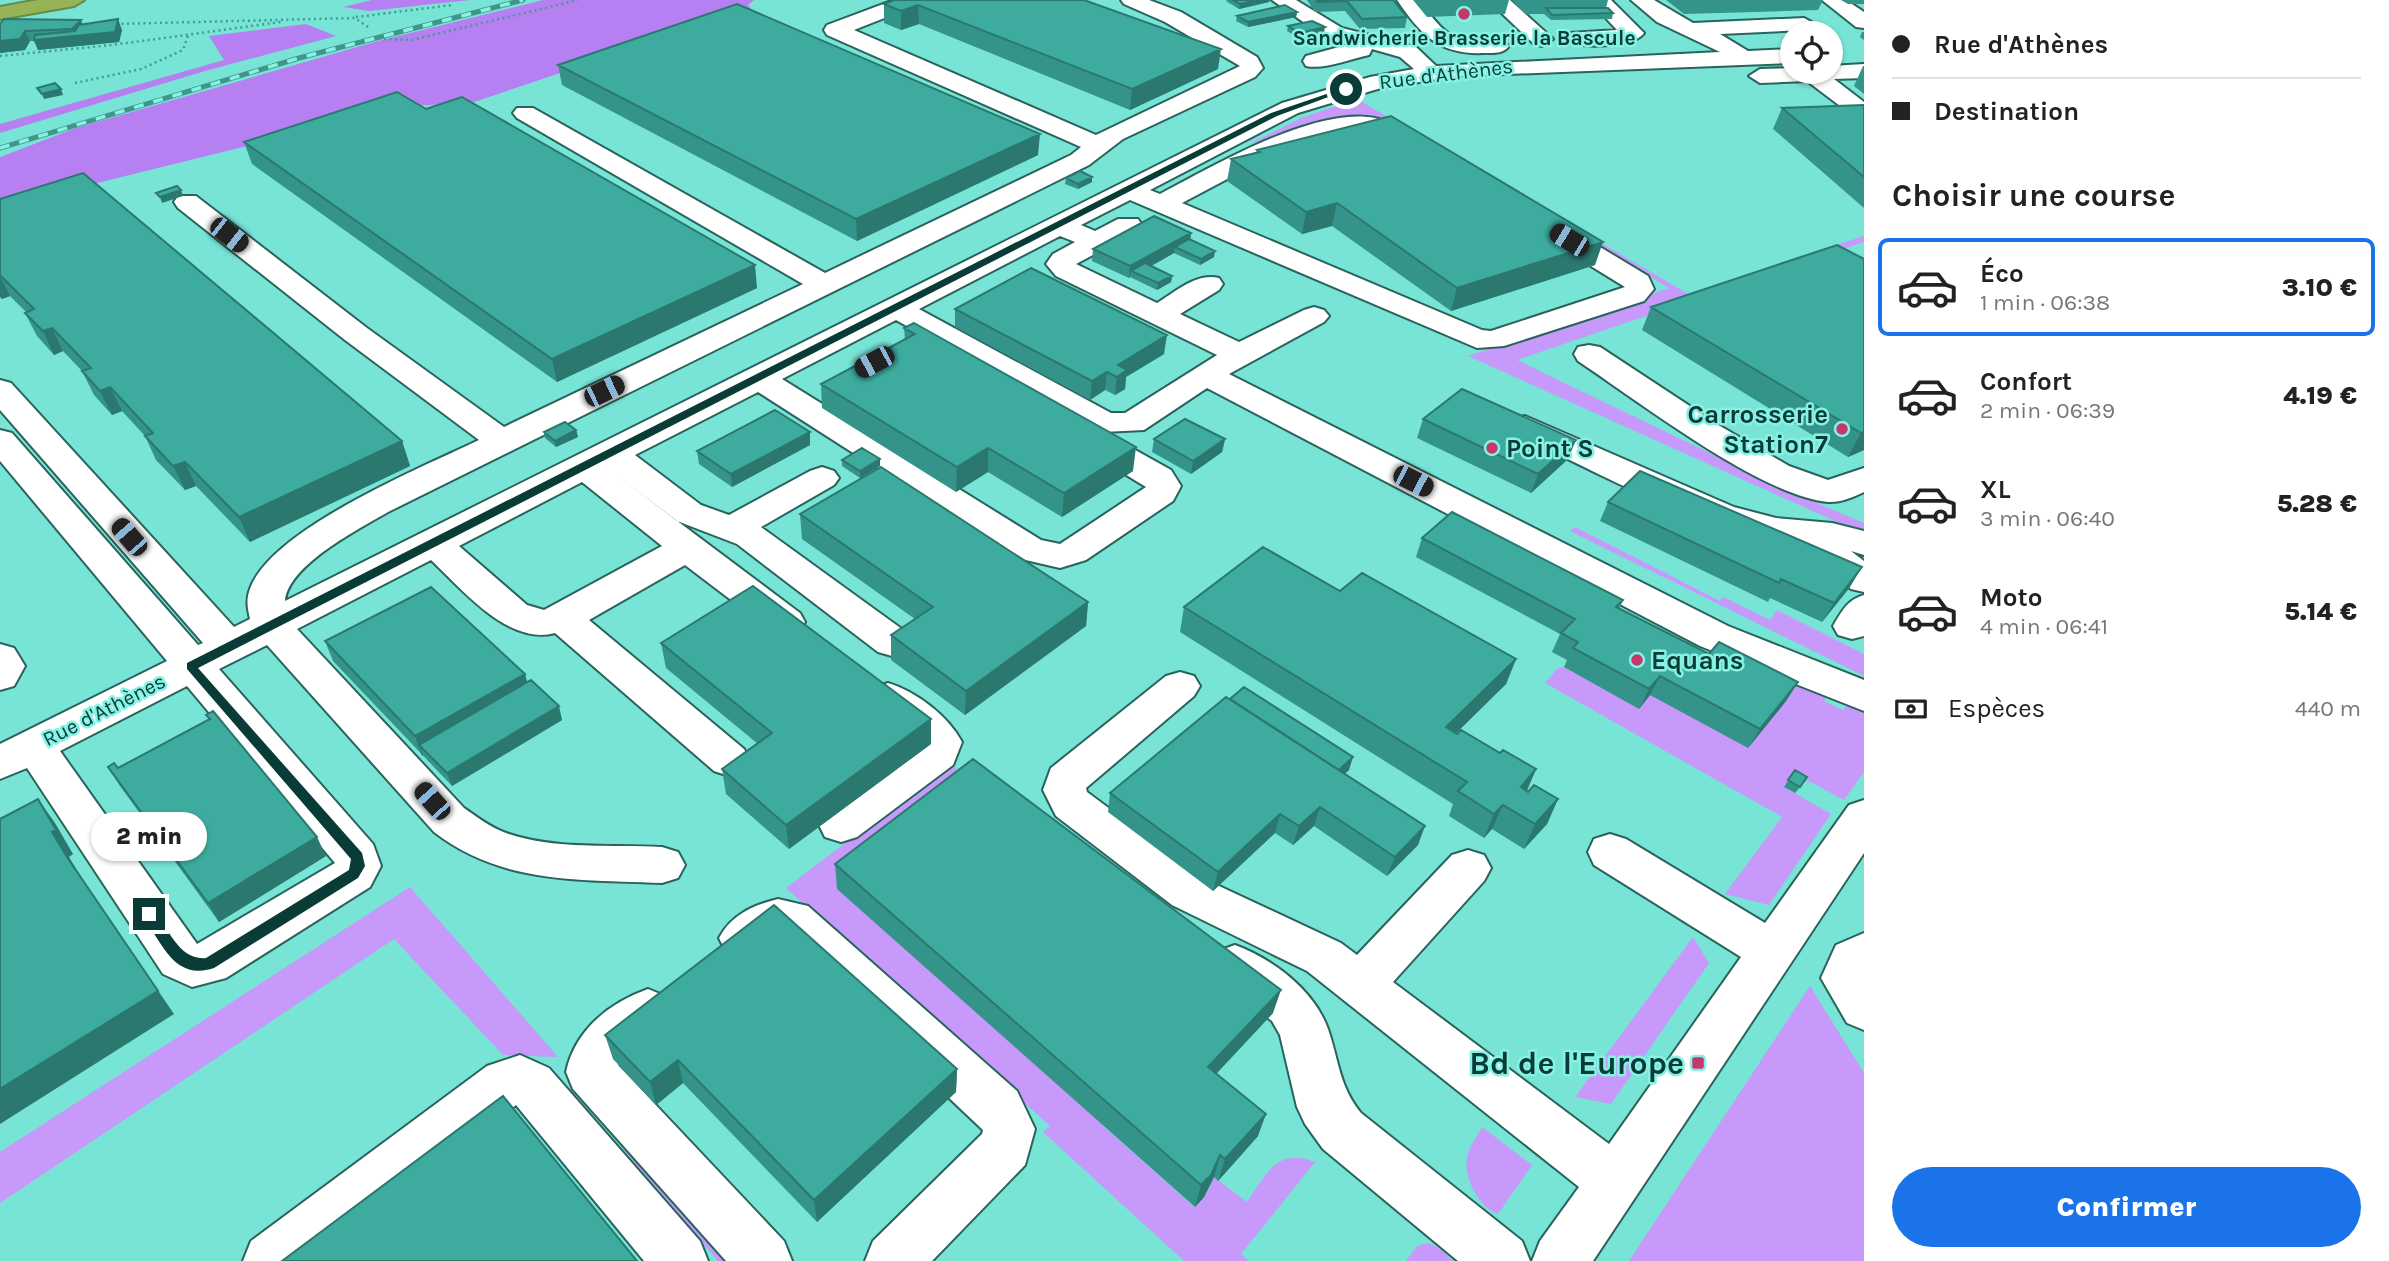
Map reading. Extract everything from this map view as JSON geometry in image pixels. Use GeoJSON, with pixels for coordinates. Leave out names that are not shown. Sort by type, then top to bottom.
{"type":"FeatureCollection","features":[{"type":"Feature","properties":{"kind":"highway"},"geometry":{"type":"LineString","coordinates":[[0,3],[19,0]]}},
{"type":"Feature","properties":{"kind":"highway"},"geometry":{"type":"LineString","coordinates":[[0,13],[74,0]]}},
{"type":"Feature","properties":{"kind":"street"},"geometry":{"type":"LineString","coordinates":[[913,0],[835,30],[1098,145]]}},
{"type":"Feature","properties":{"kind":"street"},"geometry":{"type":"LineString","coordinates":[[663,865],[541,856],[502,850],[474,838],[449,820],[271,625],[265,605],[270,585],[298,553],[327,532],[502,441],[1080,160],[1114,134],[1251,68],[1249,62],[1173,17],[1130,0]]}},
{"type":"Feature","properties":{"kind":"street"},"geometry":{"type":"LineString","coordinates":[[1282,0],[1334,33],[1408,52],[1431,73]]}},
{"type":"Feature","properties":{"kind":"street"},"geometry":{"type":"LineString","coordinates":[[1388,0],[1414,31],[1410,40],[1395,48]]}},
{"type":"Feature","properties":{"kind":"street"},"geometry":{"type":"LineString","coordinates":[[1407,0],[1448,45],[1461,48],[1505,46],[1542,39],[1623,36],[1633,33],[1599,0]]}},
{"type":"Feature","properties":{"kind":"street"},"geometry":{"type":"LineString","coordinates":[[1498,0],[1542,39]]}},
{"type":"Feature","properties":{"kind":"street"},"geometry":{"type":"LineString","coordinates":[[1641,0],[1654,12],[1729,46],[1743,58]]}},
{"type":"Feature","properties":{"kind":"street"},"geometry":{"type":"LineString","coordinates":[[1832,0],[1864,22]]}},
{"type":"Feature","properties":{"kind":"street"},"geometry":{"type":"LineString","coordinates":[[1693,30],[1780,25]]}},
{"type":"Feature","properties":{"kind":"street"},"geometry":{"type":"LineString","coordinates":[[1314,61],[1355,53],[1361,50],[1361,41]]}},
{"type":"Feature","properties":{"kind":"street"},"geometry":{"type":"LineString","coordinates":[[1505,46],[1524,65]]}},
{"type":"Feature","properties":{"kind":"street"},"geometry":{"type":"LineString","coordinates":[[1843,55],[1864,54]]}},
{"type":"Feature","properties":{"kind":"street","name":"Rue d'Athènes"},"geometry":{"type":"LineString","coordinates":[[17,754],[1290,108],[1352,88],[1431,73],[1524,65],[1780,56]]}},
{"type":"Feature","properties":{"kind":"street"},"geometry":{"type":"LineString","coordinates":[[1697,59],[1716,74],[1729,77],[1780,75]]}},
{"type":"Feature","properties":{"kind":"street"},"geometry":{"type":"LineString","coordinates":[[1843,72],[1864,71]]}},
{"type":"Feature","properties":{"kind":"street"},"geometry":{"type":"LineString","coordinates":[[1826,84],[1864,113]]}},
{"type":"Feature","properties":{"kind":"street"},"geometry":{"type":"LineString","coordinates":[[525,113],[824,284]]}},
{"type":"Feature","properties":{"kind":"street"},"geometry":{"type":"LineString","coordinates":[[1160,204],[1275,144],[1350,123],[1373,125],[1431,158]]}},
{"type":"Feature","properties":{"kind":"street"},"geometry":{"type":"LineString","coordinates":[[1126,190],[1477,339],[1493,340],[1634,295],[1640,289],[1638,282],[1534,220]]}},
{"type":"Feature","properties":{"kind":"street"},"geometry":{"type":"LineString","coordinates":[[187,202],[356,334],[502,441]]}},
{"type":"Feature","properties":{"kind":"street"},"geometry":{"type":"LineString","coordinates":[[1057,224],[1096,242]]}},
{"type":"Feature","properties":{"kind":"street"},"geometry":{"type":"LineString","coordinates":[[1128,225],[1060,264],[1157,314],[1221,366]]}},
{"type":"Feature","properties":{"kind":"street"},"geometry":{"type":"LineString","coordinates":[[1157,314],[1209,284]]}},
{"type":"Feature","properties":{"kind":"street"},"geometry":{"type":"LineString","coordinates":[[1050,286],[1221,366],[1714,636],[1864,696]]}},
{"type":"Feature","properties":{"kind":"street"},"geometry":{"type":"LineString","coordinates":[[885,312],[1105,423],[1132,423],[1221,366],[1314,316]]}},
{"type":"Feature","properties":{"kind":"street"},"geometry":{"type":"LineString","coordinates":[[757,377],[1030,550],[1046,555],[1073,552],[1161,493],[1164,486],[1158,477],[885,312]]}},
{"type":"Feature","properties":{"kind":"street"},"geometry":{"type":"LineString","coordinates":[[818,346],[848,365]]}},
{"type":"Feature","properties":{"kind":"street"},"geometry":{"type":"LineString","coordinates":[[1589,354],[1734,447],[1797,481],[1825,491],[1862,482]]}},
{"type":"Feature","properties":{"kind":"street"},"geometry":{"type":"LineString","coordinates":[[0,390],[210,657],[357,857],[358,866],[354,874],[209,963],[192,966],[180,959],[17,754]]}},
{"type":"Feature","properties":{"kind":"street"},"geometry":{"type":"LineString","coordinates":[[1497,414],[1722,514],[1776,529],[1864,544]]}},
{"type":"Feature","properties":{"kind":"street"},"geometry":{"type":"LineString","coordinates":[[0,440],[210,657]]}},
{"type":"Feature","properties":{"kind":"street"},"geometry":{"type":"LineString","coordinates":[[596,459],[689,513],[733,528],[892,642]]}},
{"type":"Feature","properties":{"kind":"street"},"geometry":{"type":"LineString","coordinates":[[596,459],[687,548],[817,645]]}},
{"type":"Feature","properties":{"kind":"street"},"geometry":{"type":"LineString","coordinates":[[733,528],[822,478]]}},
{"type":"Feature","properties":{"kind":"street"},"geometry":{"type":"LineString","coordinates":[[1808,533],[1825,551],[1864,580]]}},
{"type":"Feature","properties":{"kind":"street"},"geometry":{"type":"LineString","coordinates":[[433,542],[513,615],[544,623],[562,618],[687,548]]}},
{"type":"Feature","properties":{"kind":"street"},"geometry":{"type":"LineString","coordinates":[[562,618],[729,760]]}},
{"type":"Feature","properties":{"kind":"street"},"geometry":{"type":"LineString","coordinates":[[0,658],[5,666],[0,676]]}},
{"type":"Feature","properties":{"kind":"street"},"geometry":{"type":"LineString","coordinates":[[841,825],[938,754],[941,742],[936,734],[860,677]]}},
{"type":"Feature","properties":{"kind":"street"},"geometry":{"type":"LineString","coordinates":[[1180,686],[1066,780],[1064,790],[1071,804],[1188,892],[1324,957],[1615,1182]]}},
{"type":"Feature","properties":{"kind":"street"},"geometry":{"type":"LineString","coordinates":[[1024,806],[1289,1006],[1303,1029],[1323,1107],[1342,1131],[1502,1261]]}},
{"type":"Feature","properties":{"kind":"street"},"geometry":{"type":"LineString","coordinates":[[1560,1261],[1864,817]]}},
{"type":"Feature","properties":{"kind":"street"},"geometry":{"type":"LineString","coordinates":[[1610,852],[1773,952]]}},
{"type":"Feature","properties":{"kind":"street"},"geometry":{"type":"LineString","coordinates":[[1360,984],[1468,868]]}},
{"type":"Feature","properties":{"kind":"street"},"geometry":{"type":"LineString","coordinates":[[764,1261],[591,1072],[592,1057],[600,1048],[766,922],[781,917],[792,920],[999,1108],[1009,1129],[1006,1147],[893,1261]]}},
{"type":"Feature","properties":{"kind":"street"},"geometry":{"type":"LineString","coordinates":[[1864,953],[1853,958],[1847,967],[1845,978],[1864,1008]]}},
{"type":"Feature","properties":{"kind":"street"},"geometry":{"type":"LineString","coordinates":[[271,1261],[505,1083],[520,1079],[531,1085],[680,1261]]}},
{"type":"Feature","properties":{"kind":"path"},"geometry":{"type":"LineString","coordinates":[[384,39],[412,40],[578,0]]}},
{"type":"Feature","properties":{"kind":"path"},"geometry":{"type":"LineString","coordinates":[[104,24],[355,18],[452,5]]}},
{"type":"Feature","properties":{"kind":"path"},"geometry":{"type":"LineString","coordinates":[[355,18],[371,29]]}},
{"type":"Feature","properties":{"kind":"path"},"geometry":{"type":"LineString","coordinates":[[0,55],[112,45],[285,20]]}},
{"type":"Feature","properties":{"kind":"path"},"geometry":{"type":"LineString","coordinates":[[75,83],[158,64],[183,50],[189,33]]}},
{"type":"Feature","properties":{"kind":"shaded area"},"geometry":{"type":"Polygon","coordinates":[[[372,0],[470,0],[369,11],[343,7],[372,0]]]}},
{"type":"Feature","properties":{"kind":"shaded area"},"geometry":{"type":"Polygon","coordinates":[[[543,0],[754,0],[748,5],[751,9],[471,103],[409,106],[0,207],[0,157],[76,128],[378,41],[543,0]]]}},
{"type":"Feature","properties":{"kind":"shaded area"},"geometry":{"type":"Polygon","coordinates":[[[306,24],[336,36],[205,71],[0,133],[0,124],[224,60],[209,36],[306,24]]]}},
{"type":"Feature","properties":{"kind":"shaded area"},"geometry":{"type":"Polygon","coordinates":[[[1357,99],[1688,294],[1864,236],[1864,242],[1517,360],[1784,489],[1864,523],[1864,534],[1468,356],[1669,288],[1397,126],[1333,121],[1249,144],[1301,118],[1357,99]]]}},
{"type":"Feature","properties":{"kind":"shaded area"},"geometry":{"type":"Polygon","coordinates":[[[1575,527],[1720,601],[1723,597],[1770,620],[1777,610],[1864,654],[1864,676],[1570,531],[1575,527]]]}},
{"type":"Feature","properties":{"kind":"shaded area"},"geometry":{"type":"Polygon","coordinates":[[[1709,661],[1831,689],[1824,701],[1843,710],[1853,697],[1864,702],[1864,772],[1844,800],[1807,780],[1803,784],[1791,777],[1784,787],[1831,814],[1769,905],[1725,894],[1782,817],[1545,683],[1558,668],[1564,667],[1638,708],[1650,695],[1709,661]]]}},
{"type":"Feature","properties":{"kind":"shaded area"},"geometry":{"type":"Polygon","coordinates":[[[950,763],[973,783],[1103,1126],[1194,1207],[1207,1193],[1214,1177],[1247,1202],[1267,1173],[1282,1161],[1302,1158],[1315,1162],[1241,1254],[1249,1261],[1184,1261],[1043,1132],[1050,1126],[786,888],[950,763]]]}},
{"type":"Feature","properties":{"kind":"shaded area"},"geometry":{"type":"Polygon","coordinates":[[[410,887],[558,1057],[503,1055],[394,939],[0,1203],[0,1152],[410,887]]]}},
{"type":"Feature","properties":{"kind":"shaded area"},"geometry":{"type":"Polygon","coordinates":[[[1693,937],[1709,963],[1611,1104],[1575,1097],[1693,937]]]}},
{"type":"Feature","properties":{"kind":"shaded area"},"geometry":{"type":"Polygon","coordinates":[[[1810,986],[1864,1073],[1864,1261],[1629,1261],[1810,986]]]}},
{"type":"Feature","properties":{"kind":"shaded area"},"geometry":{"type":"Polygon","coordinates":[[[1482,1127],[1532,1165],[1498,1214],[1484,1205],[1478,1197],[1467,1170],[1468,1153],[1482,1127]]]}},
{"type":"Feature","properties":{"kind":"shaded area"},"geometry":{"type":"Polygon","coordinates":[[[632,1141],[739,1261],[718,1261],[623,1149],[632,1141]]]}},
{"type":"Feature","properties":{"kind":"shaded area"},"geometry":{"type":"Polygon","coordinates":[[[1428,1243],[1441,1249],[1453,1261],[1406,1261],[1417,1246],[1428,1243]]]}},
{"type":"Feature","properties":{"kind":"building"},"geometry":{"type":"Polygon","coordinates":[[[895,0],[1084,0],[1221,49],[1132,89],[918,5],[901,11],[884,4],[895,0]]]}},
{"type":"Feature","properties":{"kind":"building"},"geometry":{"type":"Polygon","coordinates":[[[1233,0],[1257,0],[1240,4],[1233,0]]]}},
{"type":"Feature","properties":{"kind":"building"},"geometry":{"type":"Polygon","coordinates":[[[1316,0],[1393,0],[1407,17],[1362,19],[1347,1],[1316,0]]]}},
{"type":"Feature","properties":{"kind":"building"},"geometry":{"type":"Polygon","coordinates":[[[737,4],[1040,134],[856,219],[558,65],[737,4]]]}},
{"type":"Feature","properties":{"kind":"building"},"geometry":{"type":"Polygon","coordinates":[[[1285,5],[1297,12],[1248,22],[1237,16],[1285,5]]]}},
{"type":"Feature","properties":{"kind":"building"},"geometry":{"type":"Polygon","coordinates":[[[1546,8],[1608,8],[1613,13],[1552,15],[1546,8]]]}},
{"type":"Feature","properties":{"kind":"building"},"geometry":{"type":"Polygon","coordinates":[[[4,19],[81,20],[72,29],[25,31],[20,39],[0,41],[0,24],[4,19]]]}},
{"type":"Feature","properties":{"kind":"building"},"geometry":{"type":"Polygon","coordinates":[[[118,19],[115,32],[34,40],[35,35],[75,31],[79,25],[118,19]]]}},
{"type":"Feature","properties":{"kind":"building"},"geometry":{"type":"Polygon","coordinates":[[[1312,21],[1325,27],[1300,33],[1288,26],[1312,21]]]}},
{"type":"Feature","properties":{"kind":"building"},"geometry":{"type":"Polygon","coordinates":[[[55,83],[61,89],[42,94],[37,88],[55,83]]]}},
{"type":"Feature","properties":{"kind":"building"},"geometry":{"type":"Polygon","coordinates":[[[397,92],[426,109],[462,97],[755,265],[552,359],[244,142],[397,92]]]}},
{"type":"Feature","properties":{"kind":"building"},"geometry":{"type":"Polygon","coordinates":[[[1864,105],[1864,177],[1782,108],[1864,105]]]}},
{"type":"Feature","properties":{"kind":"building"},"geometry":{"type":"Polygon","coordinates":[[[1391,116],[1603,242],[1457,288],[1337,203],[1306,212],[1231,159],[1391,116]]]}},
{"type":"Feature","properties":{"kind":"building"},"geometry":{"type":"Polygon","coordinates":[[[1080,171],[1092,177],[1078,184],[1066,178],[1080,171]]]}},
{"type":"Feature","properties":{"kind":"building"},"geometry":{"type":"Polygon","coordinates":[[[83,173],[402,441],[239,517],[185,462],[173,466],[145,436],[153,433],[110,387],[100,391],[82,371],[91,368],[52,328],[43,331],[25,313],[34,309],[0,275],[0,199],[83,173]]]}},
{"type":"Feature","properties":{"kind":"building"},"geometry":{"type":"Polygon","coordinates":[[[177,186],[181,190],[160,197],[156,193],[177,186]]]}},
{"type":"Feature","properties":{"kind":"building"},"geometry":{"type":"Polygon","coordinates":[[[1154,216],[1191,233],[1130,266],[1093,249],[1154,216]]]}},
{"type":"Feature","properties":{"kind":"building"},"geometry":{"type":"Polygon","coordinates":[[[1189,239],[1215,251],[1201,259],[1175,247],[1189,239]]]}},
{"type":"Feature","properties":{"kind":"building"},"geometry":{"type":"Polygon","coordinates":[[[1837,245],[1864,259],[1864,432],[1861,433],[1651,307],[1837,245]]]}},
{"type":"Feature","properties":{"kind":"building"},"geometry":{"type":"Polygon","coordinates":[[[1145,263],[1172,276],[1158,283],[1131,271],[1145,263]]]}},
{"type":"Feature","properties":{"kind":"building"},"geometry":{"type":"Polygon","coordinates":[[[1031,268],[1167,335],[1118,365],[1127,370],[1117,377],[1107,372],[1092,381],[955,309],[1031,268]]]}},
{"type":"Feature","properties":{"kind":"building"},"geometry":{"type":"Polygon","coordinates":[[[914,323],[1136,447],[1064,493],[988,448],[957,467],[821,384],[915,334],[904,328],[914,323]]]}},
{"type":"Feature","properties":{"kind":"building"},"geometry":{"type":"Polygon","coordinates":[[[1462,389],[1576,440],[1538,474],[1423,419],[1462,389]]]}},
{"type":"Feature","properties":{"kind":"building"},"geometry":{"type":"Polygon","coordinates":[[[775,410],[810,432],[731,474],[697,451],[775,410]]]}},
{"type":"Feature","properties":{"kind":"building"},"geometry":{"type":"Polygon","coordinates":[[[1185,419],[1225,439],[1193,461],[1154,439],[1185,419]]]}},
{"type":"Feature","properties":{"kind":"building"},"geometry":{"type":"Polygon","coordinates":[[[565,422],[576,430],[555,441],[544,432],[565,422]]]}},
{"type":"Feature","properties":{"kind":"building"},"geometry":{"type":"Polygon","coordinates":[[[862,448],[880,459],[860,471],[842,460],[862,448]]]}},
{"type":"Feature","properties":{"kind":"building"},"geometry":{"type":"Polygon","coordinates":[[[881,467],[1088,602],[966,691],[891,635],[933,607],[800,514],[881,467]]]}},
{"type":"Feature","properties":{"kind":"building"},"geometry":{"type":"Polygon","coordinates":[[[1640,471],[1862,567],[1834,603],[1781,579],[1779,583],[1608,502],[1640,471]]]}},
{"type":"Feature","properties":{"kind":"building"},"geometry":{"type":"Polygon","coordinates":[[[1452,512],[1623,600],[1616,607],[1709,654],[1719,642],[1798,682],[1760,729],[1660,676],[1649,689],[1573,648],[1578,642],[1561,633],[1575,619],[1422,538],[1452,512]]]}},
{"type":"Feature","properties":{"kind":"building"},"geometry":{"type":"Polygon","coordinates":[[[1263,547],[1340,591],[1362,573],[1516,659],[1446,727],[1457,734],[1461,730],[1500,753],[1503,750],[1536,769],[1521,787],[1528,792],[1534,785],[1558,799],[1535,824],[1503,805],[1494,814],[1458,791],[1467,782],[1184,607],[1263,547]]]}},
{"type":"Feature","properties":{"kind":"building"},"geometry":{"type":"Polygon","coordinates":[[[753,586],[931,719],[786,825],[722,769],[772,733],[661,643],[753,586]]]}},
{"type":"Feature","properties":{"kind":"building"},"geometry":{"type":"Polygon","coordinates":[[[431,587],[525,674],[415,736],[325,641],[431,587]]]}},
{"type":"Feature","properties":{"kind":"building"},"geometry":{"type":"Polygon","coordinates":[[[531,680],[559,706],[447,773],[419,745],[531,680]]]}},
{"type":"Feature","properties":{"kind":"building"},"geometry":{"type":"Polygon","coordinates":[[[1244,687],[1353,757],[1339,770],[1230,699],[1244,687]]]}},
{"type":"Feature","properties":{"kind":"building"},"geometry":{"type":"Polygon","coordinates":[[[1226,697],[1425,826],[1395,857],[1320,807],[1299,826],[1280,814],[1218,872],[1110,793],[1226,697]]]}},
{"type":"Feature","properties":{"kind":"building"},"geometry":{"type":"Polygon","coordinates":[[[213,711],[317,837],[208,903],[108,767],[114,763],[118,768],[210,719],[206,715],[213,711]]]}},
{"type":"Feature","properties":{"kind":"building"},"geometry":{"type":"Polygon","coordinates":[[[973,759],[1281,990],[1208,1067],[1266,1114],[1225,1159],[1220,1155],[1211,1175],[1201,1185],[835,864],[973,759]]]}},
{"type":"Feature","properties":{"kind":"building"},"geometry":{"type":"Polygon","coordinates":[[[1795,770],[1807,777],[1800,787],[1788,780],[1795,770]]]}},
{"type":"Feature","properties":{"kind":"building"},"geometry":{"type":"Polygon","coordinates":[[[38,799],[56,830],[52,832],[67,857],[158,991],[0,1089],[0,819],[38,799]]]}},
{"type":"Feature","properties":{"kind":"building"},"geometry":{"type":"Polygon","coordinates":[[[774,905],[957,1069],[814,1200],[678,1060],[650,1082],[605,1035],[774,905]]]}},
{"type":"Feature","properties":{"kind":"building"},"geometry":{"type":"Polygon","coordinates":[[[503,1096],[637,1261],[282,1261],[503,1096]]]}},
{"type":"Feature","properties":{"kind":"railway"},"geometry":{"type":"LineString","coordinates":[[0,148],[299,58],[523,0]]}},
{"type":"Feature","properties":{"kind":"place","name":"Sandwicherie Brasserie la Bascule"},"geometry":{"type":"Point","coordinates":[1464,14]}},
{"type":"Feature","properties":{"kind":"place","name":"Carrosserie Station7"},"geometry":{"type":"Point","coordinates":[1842,429]}},
{"type":"Feature","properties":{"kind":"place","name":"Point S"},"geometry":{"type":"Point","coordinates":[1492,448]}},
{"type":"Feature","properties":{"kind":"place","name":"Equans"},"geometry":{"type":"Point","coordinates":[1637,660]}},
{"type":"Feature","properties":{"kind":"place","name":"Bd de l'Europe"},"geometry":{"type":"Point","coordinates":[1698,1063]}},
{"type":"Feature","properties":{"kind":"route"},"geometry":{"type":"LineString","coordinates":[[149,914],[180,959],[192,966],[209,963],[354,874],[358,866],[357,857],[191,666],[1274,114],[1346,89]]}}]}
